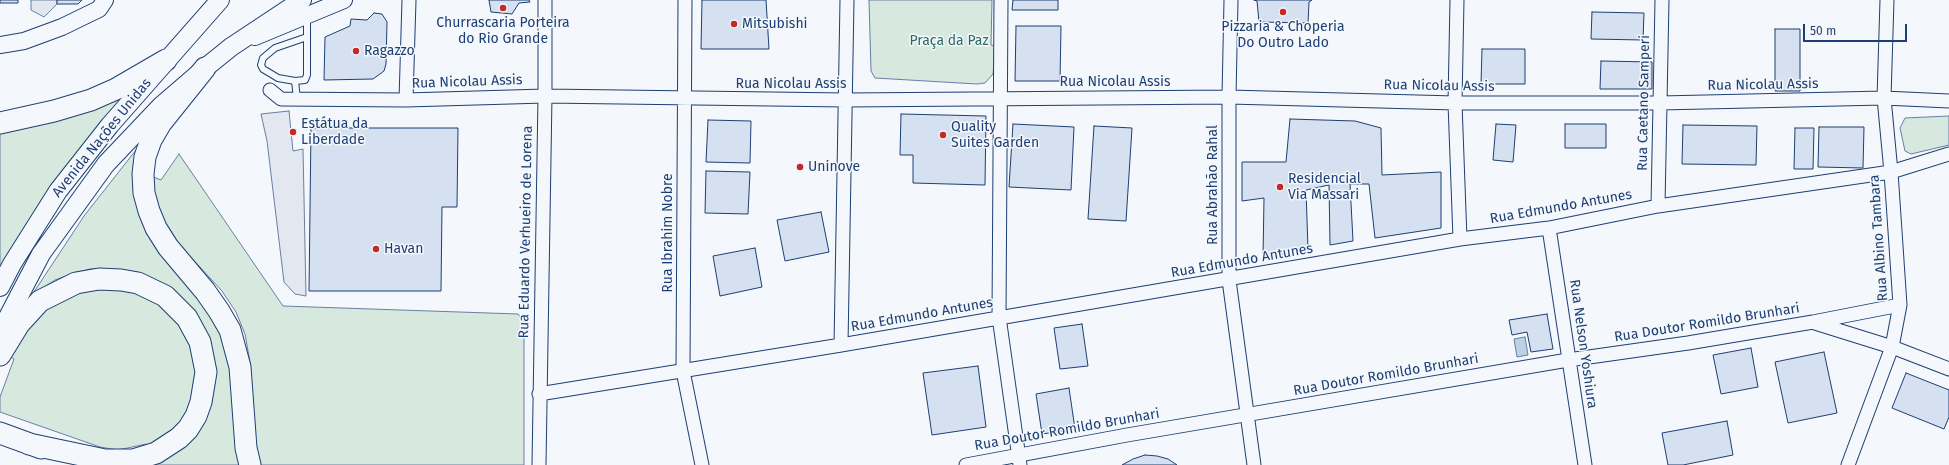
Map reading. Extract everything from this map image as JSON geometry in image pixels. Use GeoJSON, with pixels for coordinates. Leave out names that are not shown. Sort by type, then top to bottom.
{"type":"FeatureCollection","features":[{"type":"Feature","properties":{"kind":"highway"},"geometry":{"type":"LineString","coordinates":[[0,123],[54,111],[91,100],[116,89],[166,60]]}},
{"type":"Feature","properties":{"kind":"highway"},"geometry":{"type":"LineString","coordinates":[[205,68],[161,123],[151,140],[145,157],[143,174],[144,193],[151,217],[164,241],[220,311],[230,330],[240,367],[246,448],[250,465]]}},
{"type":"Feature","properties":{"kind":"highway"},"geometry":{"type":"LineString","coordinates":[[0,355],[19,324],[40,301],[76,283],[99,279],[138,283],[164,296],[187,318],[200,342],[206,372],[201,402],[196,416],[188,429],[179,438],[156,453],[133,460],[105,460],[26,443]]}},
{"type":"Feature","properties":{"kind":"highway"},"geometry":{"type":"LineString","coordinates":[[0,434],[87,465]]}},
{"type":"Feature","properties":{"kind":"main road","name":"Avenida Nações Unidas"},"geometry":{"type":"LineString","coordinates":[[0,287],[12,264],[58,191],[110,125],[220,0]]}},
{"type":"Feature","properties":{"kind":"main road","name":"Avenida Nações Unidas"},"geometry":{"type":"LineString","coordinates":[[0,337],[7,318],[41,254],[83,193],[106,164],[162,105],[231,47],[304,8]]}},
{"type":"Feature","properties":{"kind":"street"},"geometry":{"type":"LineString","coordinates":[[0,45],[24,41],[62,27],[99,9],[105,0]]}},
{"type":"Feature","properties":{"kind":"street","name":"Avenida Nações Unidas"},"geometry":{"type":"LineString","coordinates":[[304,8],[344,0]]}},
{"type":"Feature","properties":{"kind":"street"},"geometry":{"type":"LineString","coordinates":[[406,100],[409,0]]}},
{"type":"Feature","properties":{"kind":"street","name":"Rua Eduardo Verhueiro de Lorena"},"geometry":{"type":"LineString","coordinates":[[539,465],[545,96],[545,0]]}},
{"type":"Feature","properties":{"kind":"street","name":"Rua Ibrahim Nobre"},"geometry":{"type":"LineString","coordinates":[[685,0],[683,371],[702,465]]}},
{"type":"Feature","properties":{"kind":"street"},"geometry":{"type":"LineString","coordinates":[[841,345],[846,100],[846,0]]}},
{"type":"Feature","properties":{"kind":"street"},"geometry":{"type":"LineString","coordinates":[[1001,0],[999,98],[999,317],[1020,460]]}},
{"type":"Feature","properties":{"kind":"street","name":"Rua Abrahão Rahal"},"geometry":{"type":"LineString","coordinates":[[1231,0],[1228,280],[1254,465]]}},
{"type":"Feature","properties":{"kind":"street"},"geometry":{"type":"LineString","coordinates":[[1457,0],[1455,103],[1460,239]]}},
{"type":"Feature","properties":{"kind":"street","name":"Rua Caetano Samperi"},"geometry":{"type":"LineString","coordinates":[[1658,206],[1662,0]]}},
{"type":"Feature","properties":{"kind":"street","name":"Rua Albino Tambara"},"geometry":{"type":"LineString","coordinates":[[1848,465],[1892,347],[1900,305],[1891,172],[1884,98],[1887,0]]}},
{"type":"Feature","properties":{"kind":"street","name":"Rua Nicolau Assis"},"geometry":{"type":"LineString","coordinates":[[270,90],[282,99],[406,100],[545,96],[846,100],[1229,97],[1455,103],[1660,103],[1884,98],[1949,101]]}},
{"type":"Feature","properties":{"kind":"street","name":"Rua Edmundo Antunes"},"geometry":{"type":"LineString","coordinates":[[539,394],[1228,280],[1460,239],[1549,228],[1658,206],[1891,172],[1949,154]]}},
{"type":"Feature","properties":{"kind":"street","name":"Rua Nelson Yoshiura"},"geometry":{"type":"LineString","coordinates":[[1549,228],[1585,465]]}},
{"type":"Feature","properties":{"kind":"street","name":"Rua Doutor Romildo Brunhari"},"geometry":{"type":"LineString","coordinates":[[966,465],[1020,460],[1247,415],[1568,360],[1688,343],[1813,322],[1900,305]]}},
{"type":"Feature","properties":{"kind":"street"},"geometry":{"type":"LineString","coordinates":[[1813,322],[1892,347],[1949,369]]}},
{"type":"Feature","properties":{"kind":"lane"},"geometry":{"type":"LineString","coordinates":[[304,8],[307,37],[307,75],[305,80],[295,81],[278,78],[263,69],[261,65],[263,58],[275,48],[307,37]]}},
{"type":"Feature","properties":{"kind":"lane"},"geometry":{"type":"LineString","coordinates":[[295,81],[297,99]]}},
{"type":"Feature","properties":{"kind":"green space","name":"Praça da Paz"},"geometry":{"type":"Polygon","coordinates":[[[869,0],[992,0],[991,45],[996,46],[993,74],[985,83],[977,84],[875,78],[871,71],[869,0]]]}},
{"type":"Feature","properties":{"kind":"green space"},"geometry":{"type":"Polygon","coordinates":[[[136,84],[0,270],[0,129],[136,84]]]}},
{"type":"Feature","properties":{"kind":"green space"},"geometry":{"type":"Polygon","coordinates":[[[1949,116],[1949,145],[1911,154],[1905,151],[1900,128],[1905,118],[1949,116]]]}},
{"type":"Feature","properties":{"kind":"green space"},"geometry":{"type":"Polygon","coordinates":[[[136,150],[135,167],[226,340],[242,465],[153,465],[185,444],[204,333],[107,269],[90,269],[74,273],[55,280],[32,295],[84,216],[136,150]]]}},
{"type":"Feature","properties":{"kind":"green space"},"geometry":{"type":"Polygon","coordinates":[[[179,154],[283,306],[518,314],[524,322],[524,465],[258,465],[255,447],[250,362],[245,334],[236,312],[222,291],[176,241],[157,210],[151,176],[161,180],[179,154]]]}},
{"type":"Feature","properties":{"kind":"green space"},"geometry":{"type":"Polygon","coordinates":[[[113,285],[157,300],[190,334],[200,382],[178,431],[150,447],[146,444],[118,450],[100,447],[0,412],[0,397],[14,359],[9,356],[35,314],[65,295],[113,285]]]}},
{"type":"Feature","properties":{"kind":"shaded area"},"geometry":{"type":"Polygon","coordinates":[[[31,0],[57,0],[57,4],[44,17],[31,10],[31,0]]]}},
{"type":"Feature","properties":{"kind":"shaded area"},"geometry":{"type":"Polygon","coordinates":[[[289,111],[293,151],[303,149],[306,296],[295,294],[284,282],[267,141],[261,114],[289,111]]]}},
{"type":"Feature","properties":{"kind":"water"},"geometry":{"type":"Polygon","coordinates":[[[1525,337],[1528,355],[1517,357],[1514,339],[1525,337]]]}},
{"type":"Feature","properties":{"kind":"building"},"geometry":{"type":"Polygon","coordinates":[[[0,0],[18,0],[18,3],[0,3],[0,0]]]}},
{"type":"Feature","properties":{"kind":"building"},"geometry":{"type":"Polygon","coordinates":[[[57,0],[82,0],[78,4],[57,4],[57,0]]]}},
{"type":"Feature","properties":{"kind":"building","name":"Churrascaria Porteira do Rio Grande"},"geometry":{"type":"Polygon","coordinates":[[[489,0],[529,0],[530,2],[519,3],[512,14],[491,12],[489,0]]]}},
{"type":"Feature","properties":{"kind":"building","name":"Mitsubishi"},"geometry":{"type":"Polygon","coordinates":[[[702,0],[766,0],[769,49],[701,49],[702,0]]]}},
{"type":"Feature","properties":{"kind":"building"},"geometry":{"type":"Polygon","coordinates":[[[1013,0],[1058,0],[1058,10],[1012,10],[1013,0]]]}},
{"type":"Feature","properties":{"kind":"building","name":"Pizzaria & Choperia Do Outro Lado"},"geometry":{"type":"Polygon","coordinates":[[[1254,0],[1312,0],[1309,2],[1308,23],[1259,22],[1257,1],[1254,0]]]}},
{"type":"Feature","properties":{"kind":"building"},"geometry":{"type":"Polygon","coordinates":[[[1592,12],[1644,13],[1643,40],[1591,39],[1592,12]]]}},
{"type":"Feature","properties":{"kind":"building","name":"Ragazzo"},"geometry":{"type":"Polygon","coordinates":[[[374,13],[382,14],[387,22],[386,64],[384,71],[373,79],[324,80],[325,37],[350,26],[351,19],[367,20],[374,13]]]}},
{"type":"Feature","properties":{"kind":"building"},"geometry":{"type":"Polygon","coordinates":[[[1016,26],[1061,26],[1060,81],[1015,81],[1016,26]]]}},
{"type":"Feature","properties":{"kind":"building"},"geometry":{"type":"Polygon","coordinates":[[[1775,29],[1800,29],[1800,91],[1775,91],[1775,29]]]}},
{"type":"Feature","properties":{"kind":"building"},"geometry":{"type":"Polygon","coordinates":[[[1482,49],[1525,49],[1525,84],[1481,84],[1482,49]]]}},
{"type":"Feature","properties":{"kind":"building"},"geometry":{"type":"Polygon","coordinates":[[[1601,61],[1652,62],[1652,89],[1600,89],[1601,61]]]}},
{"type":"Feature","properties":{"kind":"building","name":"Quality Suites Garden"},"geometry":{"type":"Polygon","coordinates":[[[901,114],[986,116],[985,185],[913,183],[913,155],[900,155],[901,114]]]}},
{"type":"Feature","properties":{"kind":"building","name":"Residencial Via Massari"},"geometry":{"type":"Polygon","coordinates":[[[1290,119],[1355,121],[1381,128],[1382,175],[1441,172],[1441,228],[1375,238],[1369,184],[1350,184],[1353,241],[1330,245],[1329,185],[1306,190],[1308,249],[1263,258],[1264,198],[1242,201],[1242,162],[1286,162],[1290,119]]]}},
{"type":"Feature","properties":{"kind":"building"},"geometry":{"type":"Polygon","coordinates":[[[708,120],[751,121],[750,163],[706,162],[708,120]]]}},
{"type":"Feature","properties":{"kind":"building"},"geometry":{"type":"Polygon","coordinates":[[[1013,124],[1074,127],[1071,190],[1009,187],[1013,124]]]}},
{"type":"Feature","properties":{"kind":"building"},"geometry":{"type":"Polygon","coordinates":[[[1496,124],[1516,125],[1513,162],[1493,160],[1496,124]]]}},
{"type":"Feature","properties":{"kind":"building"},"geometry":{"type":"Polygon","coordinates":[[[1565,124],[1606,124],[1606,148],[1565,148],[1565,124]]]}},
{"type":"Feature","properties":{"kind":"building"},"geometry":{"type":"Polygon","coordinates":[[[1683,125],[1757,126],[1756,165],[1682,164],[1683,125]]]}},
{"type":"Feature","properties":{"kind":"building"},"geometry":{"type":"Polygon","coordinates":[[[1094,126],[1132,128],[1126,221],[1088,219],[1094,126]]]}},
{"type":"Feature","properties":{"kind":"building"},"geometry":{"type":"Polygon","coordinates":[[[1819,127],[1864,127],[1863,168],[1818,167],[1819,127]]]}},
{"type":"Feature","properties":{"kind":"building","name":"Havan"},"geometry":{"type":"Polygon","coordinates":[[[311,128],[458,128],[457,207],[442,207],[441,291],[309,291],[311,128]]]}},
{"type":"Feature","properties":{"kind":"building"},"geometry":{"type":"Polygon","coordinates":[[[1795,128],[1814,128],[1813,169],[1794,169],[1795,128]]]}},
{"type":"Feature","properties":{"kind":"building"},"geometry":{"type":"Polygon","coordinates":[[[706,171],[750,172],[748,214],[705,213],[706,171]]]}},
{"type":"Feature","properties":{"kind":"building"},"geometry":{"type":"Polygon","coordinates":[[[821,212],[829,252],[785,261],[777,220],[821,212]]]}},
{"type":"Feature","properties":{"kind":"building"},"geometry":{"type":"Polygon","coordinates":[[[755,248],[762,287],[720,296],[713,256],[755,248]]]}},
{"type":"Feature","properties":{"kind":"building"},"geometry":{"type":"Polygon","coordinates":[[[1547,314],[1553,349],[1531,352],[1527,332],[1512,335],[1509,320],[1547,314]]]}},
{"type":"Feature","properties":{"kind":"building"},"geometry":{"type":"Polygon","coordinates":[[[1082,324],[1088,366],[1060,369],[1054,328],[1082,324]]]}},
{"type":"Feature","properties":{"kind":"building"},"geometry":{"type":"Polygon","coordinates":[[[1751,348],[1758,387],[1721,394],[1713,355],[1751,348]]]}},
{"type":"Feature","properties":{"kind":"building"},"geometry":{"type":"Polygon","coordinates":[[[1824,352],[1837,413],[1788,423],[1775,362],[1824,352]]]}},
{"type":"Feature","properties":{"kind":"building"},"geometry":{"type":"Polygon","coordinates":[[[978,366],[986,427],[932,435],[923,373],[978,366]]]}},
{"type":"Feature","properties":{"kind":"building"},"geometry":{"type":"Polygon","coordinates":[[[1906,373],[1949,390],[1949,417],[1944,429],[1892,408],[1906,373]]]}},
{"type":"Feature","properties":{"kind":"building"},"geometry":{"type":"Polygon","coordinates":[[[1069,388],[1075,429],[1042,434],[1036,394],[1069,388]]]}},
{"type":"Feature","properties":{"kind":"building"},"geometry":{"type":"Polygon","coordinates":[[[1727,421],[1733,455],[1683,465],[1668,465],[1662,433],[1727,421]]]}},
{"type":"Feature","properties":{"kind":"building"},"geometry":{"type":"Polygon","coordinates":[[[1145,455],[1168,459],[1177,465],[1122,465],[1145,455]]]}},
{"type":"Feature","properties":{"kind":"place","name":"Churrascaria Porteira do Rio Grande"},"geometry":{"type":"Point","coordinates":[503,8]}},
{"type":"Feature","properties":{"kind":"place","name":"Pizzaria & Choperia Do Outro Lado"},"geometry":{"type":"Point","coordinates":[1283,12]}},
{"type":"Feature","properties":{"kind":"place","name":"Mitsubishi"},"geometry":{"type":"Point","coordinates":[734,24]}},
{"type":"Feature","properties":{"kind":"place","name":"Ragazzo"},"geometry":{"type":"Point","coordinates":[356,51]}},
{"type":"Feature","properties":{"kind":"place","name":"Estátua da Liberdade"},"geometry":{"type":"Point","coordinates":[293,132]}},
{"type":"Feature","properties":{"kind":"place","name":"Quality Suites Garden"},"geometry":{"type":"Point","coordinates":[943,135]}},
{"type":"Feature","properties":{"kind":"place","name":"Uninove"},"geometry":{"type":"Point","coordinates":[800,167]}},
{"type":"Feature","properties":{"kind":"place","name":"Residencial Via Massari"},"geometry":{"type":"Point","coordinates":[1280,187]}},
{"type":"Feature","properties":{"kind":"place","name":"Havan"},"geometry":{"type":"Point","coordinates":[376,249]}}]}
